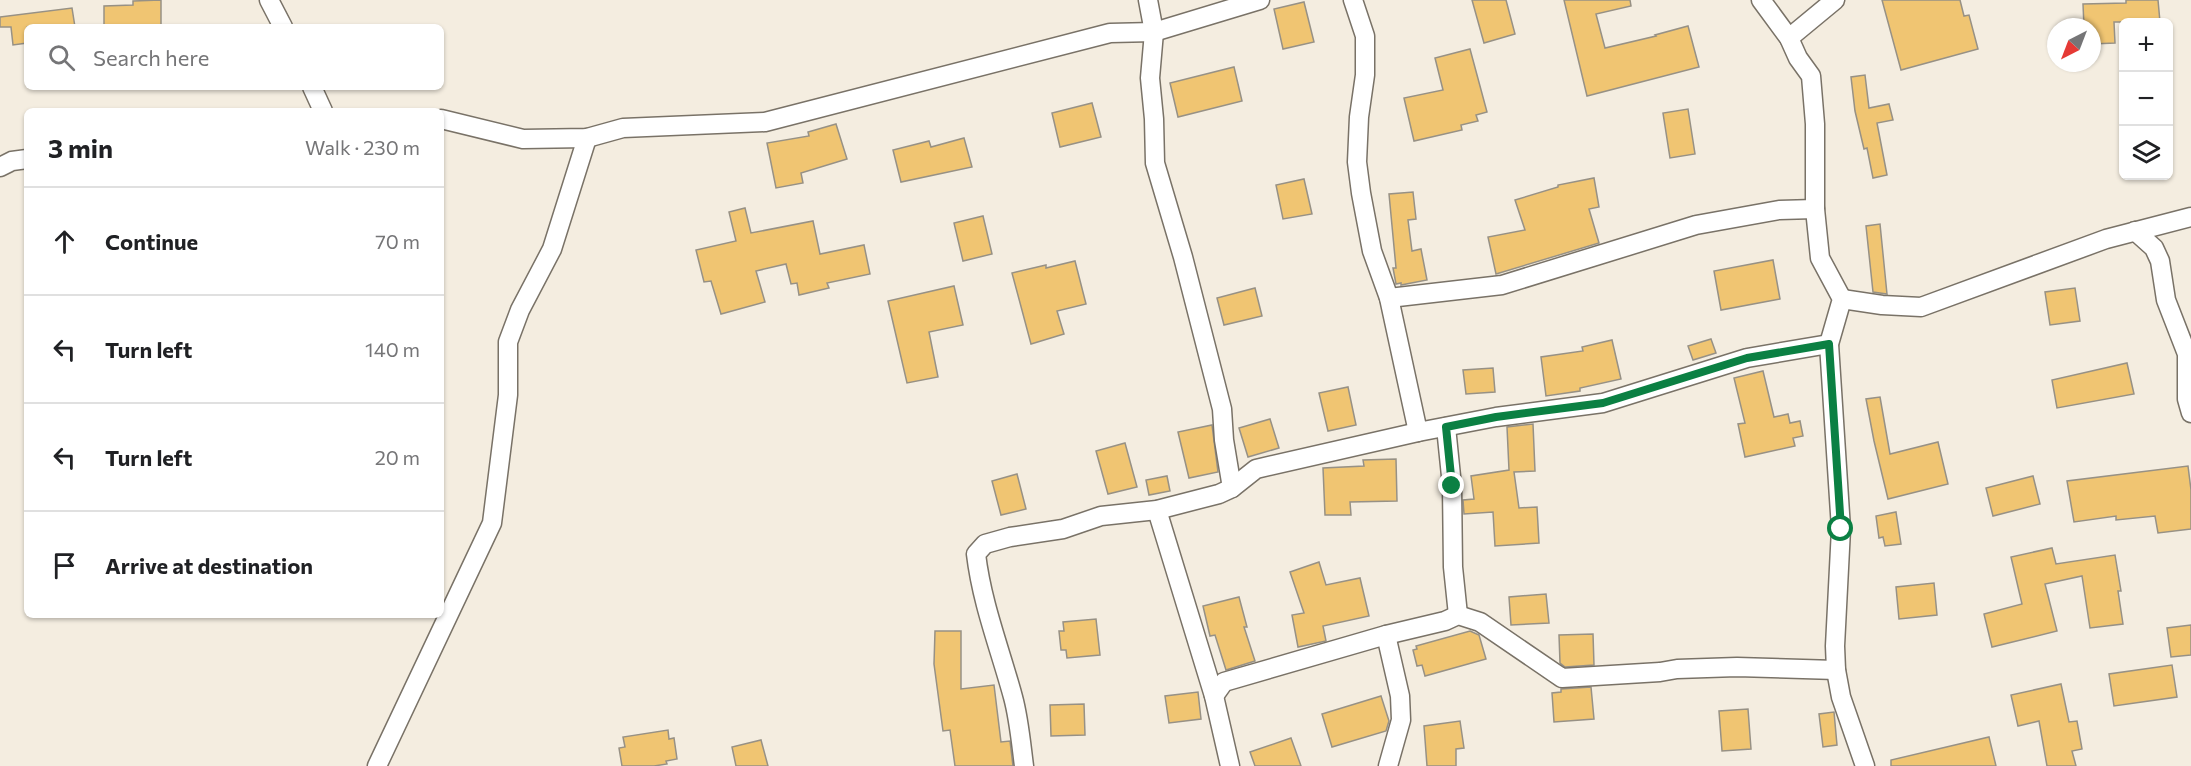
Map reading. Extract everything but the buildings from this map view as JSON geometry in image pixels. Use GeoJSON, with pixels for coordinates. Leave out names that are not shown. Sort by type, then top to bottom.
{"type":"FeatureCollection","features":[{"type":"Feature","properties":{"kind":"street"},"geometry":{"type":"LineString","coordinates":[[269,0],[281,24]]}},
{"type":"Feature","properties":{"kind":"street"},"geometry":{"type":"LineString","coordinates":[[1148,0],[1154,32],[1150,78],[1155,164],[1183,257],[1222,409],[1224,440],[1232,488]]}},
{"type":"Feature","properties":{"kind":"street"},"geometry":{"type":"LineString","coordinates":[[444,120],[523,139],[587,138],[623,128],[765,122],[1110,33],[1154,32],[1260,0]]}},
{"type":"Feature","properties":{"kind":"street"},"geometry":{"type":"LineString","coordinates":[[1353,0],[1365,36],[1365,75],[1359,117],[1357,162],[1372,251],[1389,298],[1418,432]]}},
{"type":"Feature","properties":{"kind":"street"},"geometry":{"type":"LineString","coordinates":[[1761,0],[1789,38],[1798,58],[1811,76],[1815,124],[1815,209],[1820,258],[1842,299],[1829,344],[1841,529],[1835,646],[1836,670],[1841,697],[1865,766]]}},
{"type":"Feature","properties":{"kind":"street"},"geometry":{"type":"LineString","coordinates":[[1789,38],[1835,0]]}},
{"type":"Feature","properties":{"kind":"street"},"geometry":{"type":"LineString","coordinates":[[313,90],[322,108]]}},
{"type":"Feature","properties":{"kind":"street"},"geometry":{"type":"LineString","coordinates":[[377,766],[492,523],[508,395],[508,342],[520,310],[552,249],[587,138]]}},
{"type":"Feature","properties":{"kind":"street"},"geometry":{"type":"LineString","coordinates":[[0,167],[12,161],[24,159]]}},
{"type":"Feature","properties":{"kind":"street"},"geometry":{"type":"LineString","coordinates":[[1389,298],[1502,285],[1696,225],[1779,210],[1815,209]]}},
{"type":"Feature","properties":{"kind":"street"},"geometry":{"type":"LineString","coordinates":[[1842,299],[1882,305],[1921,307],[2106,239],[2191,217]]}},
{"type":"Feature","properties":{"kind":"street"},"geometry":{"type":"LineString","coordinates":[[2135,231],[2154,248],[2160,261],[2166,300],[2187,354],[2187,399],[2191,413]]}},
{"type":"Feature","properties":{"kind":"street"},"geometry":{"type":"LineString","coordinates":[[1024,766],[1014,700],[995,642],[982,590],[976,554],[985,544],[1010,537],[1063,529],[1101,516],[1157,510],[1219,494],[1232,488],[1256,470],[1418,432],[1496,417],[1603,403],[1747,358],[1829,344]]}},
{"type":"Feature","properties":{"kind":"street"},"geometry":{"type":"LineString","coordinates":[[1446,427],[1452,486],[1452,567],[1458,615]]}},
{"type":"Feature","properties":{"kind":"street"},"geometry":{"type":"LineString","coordinates":[[1157,510],[1214,696],[1230,766]]}},
{"type":"Feature","properties":{"kind":"street"},"geometry":{"type":"LineString","coordinates":[[1214,696],[1224,682],[1386,635],[1445,621],[1458,615],[1480,622],[1562,678],[1677,669],[1836,670]]}},
{"type":"Feature","properties":{"kind":"street"},"geometry":{"type":"LineString","coordinates":[[1386,635],[1400,696],[1401,720],[1388,766]]}},
{"type":"Feature","properties":{"kind":"route"},"geometry":{"type":"LineString","coordinates":[[1452,486],[1446,427],[1496,417],[1603,403],[1747,358],[1829,344],[1841,529]]}}]}
